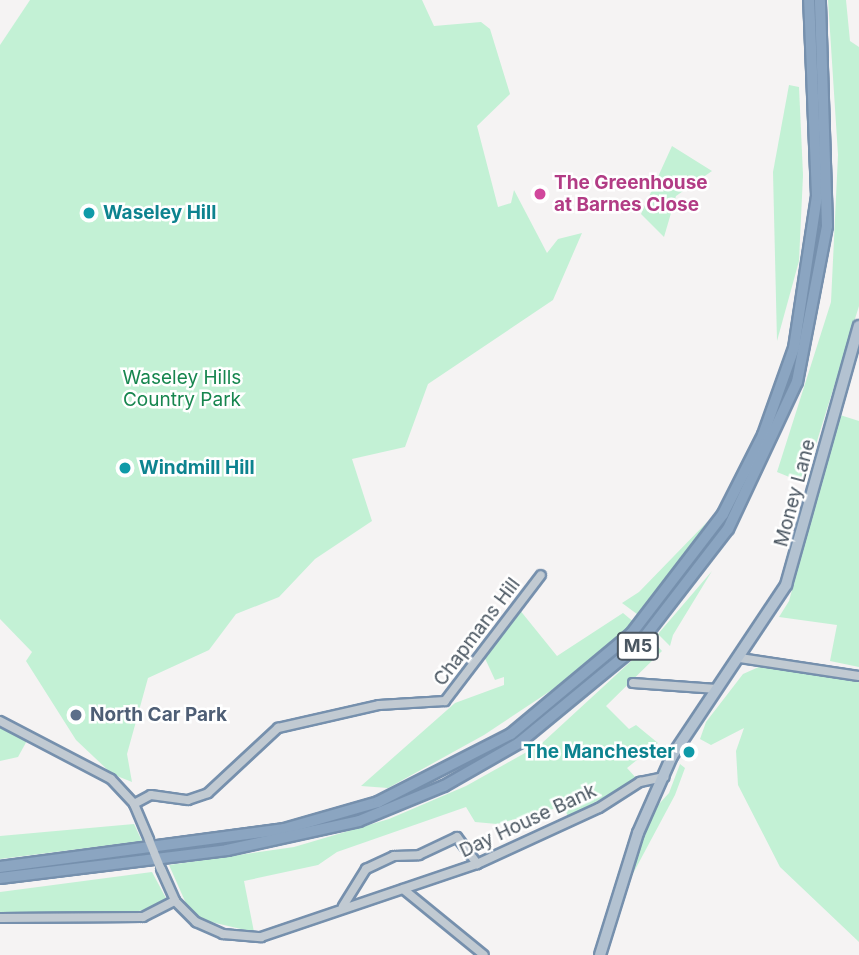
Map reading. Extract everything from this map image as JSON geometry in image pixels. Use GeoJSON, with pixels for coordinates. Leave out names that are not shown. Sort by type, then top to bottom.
{"type":"FeatureCollection","features":[{"type":"Feature","properties":{"kind":"highway","name":"M5"},"geometry":{"type":"LineString","coordinates":[[0,867],[284,830],[378,802],[510,734],[631,634],[723,514],[763,435],[794,348],[817,196],[809,0]]}},
{"type":"Feature","properties":{"kind":"highway","name":"M5"},"geometry":{"type":"LineString","coordinates":[[0,878],[227,850],[359,821],[444,786],[519,743],[646,636],[685,591],[746,498],[800,371],[828,216],[820,0]]}},
{"type":"Feature","properties":{"kind":"main road","name":"Money Lane"},"geometry":{"type":"LineString","coordinates":[[600,955],[619,886],[664,777],[717,689],[740,658],[795,562],[859,326]]}},
{"type":"Feature","properties":{"kind":"street","name":"Chapmans Hill"},"geometry":{"type":"LineString","coordinates":[[134,804],[151,795],[188,800],[208,793],[278,728],[379,705],[445,701],[541,575]]}},
{"type":"Feature","properties":{"kind":"street"},"geometry":{"type":"LineString","coordinates":[[740,658],[859,676]]}},
{"type":"Feature","properties":{"kind":"street"},"geometry":{"type":"LineString","coordinates":[[633,683],[717,689]]}},
{"type":"Feature","properties":{"kind":"street"},"geometry":{"type":"LineString","coordinates":[[0,721],[75,756],[134,804],[176,901],[144,917],[0,918]]}},
{"type":"Feature","properties":{"kind":"street","name":"Day House Bank"},"geometry":{"type":"LineString","coordinates":[[176,901],[209,930],[240,938],[287,930],[343,906],[477,864],[599,808],[640,782],[664,777]]}},
{"type":"Feature","properties":{"kind":"street"},"geometry":{"type":"LineString","coordinates":[[343,906],[366,869],[394,856],[419,855],[457,837],[477,864]]}},
{"type":"Feature","properties":{"kind":"street"},"geometry":{"type":"LineString","coordinates":[[402,889],[484,955]]}},
{"type":"Feature","properties":{"kind":"green space","name":"Waseley Hills Country Park"},"geometry":{"type":"Polygon","coordinates":[[[30,0],[422,0],[434,26],[481,22],[490,29],[510,94],[477,126],[498,207],[511,203],[514,190],[547,253],[558,239],[582,233],[553,300],[428,384],[405,447],[352,459],[372,521],[315,559],[279,597],[236,614],[209,650],[148,678],[127,754],[132,782],[112,774],[76,740],[26,661],[32,652],[0,619],[0,45],[30,0]]]}},
{"type":"Feature","properties":{"kind":"green space"},"geometry":{"type":"Polygon","coordinates":[[[828,0],[846,0],[850,41],[859,47],[859,306],[804,483],[777,472],[831,302],[838,155],[828,0]]]}},
{"type":"Feature","properties":{"kind":"green space"},"geometry":{"type":"Polygon","coordinates":[[[789,85],[799,87],[803,175],[799,261],[777,341],[773,172],[789,85]]]}},
{"type":"Feature","properties":{"kind":"green space"},"geometry":{"type":"Polygon","coordinates":[[[672,146],[712,171],[676,196],[664,237],[641,214],[672,146]]]}},
{"type":"Feature","properties":{"kind":"green space"},"geometry":{"type":"Polygon","coordinates":[[[840,415],[859,421],[859,667],[830,661],[837,625],[779,617],[789,601],[840,415]]]}},
{"type":"Feature","properties":{"kind":"green space"},"geometry":{"type":"Polygon","coordinates":[[[708,521],[641,617],[622,603],[639,592],[708,521]]]}},
{"type":"Feature","properties":{"kind":"green space"},"geometry":{"type":"Polygon","coordinates":[[[712,571],[673,635],[670,646],[658,634],[712,571]]]}},
{"type":"Feature","properties":{"kind":"green space"},"geometry":{"type":"Polygon","coordinates":[[[519,609],[557,656],[623,613],[635,623],[591,664],[484,735],[388,788],[361,786],[455,703],[504,685],[504,677],[495,680],[483,654],[519,609]]]}},
{"type":"Feature","properties":{"kind":"green space"},"geometry":{"type":"Polygon","coordinates":[[[653,641],[662,651],[606,706],[629,729],[636,725],[658,743],[627,768],[637,779],[568,817],[564,806],[497,824],[475,822],[466,807],[337,852],[318,865],[244,881],[254,932],[198,919],[188,908],[169,865],[294,847],[389,819],[466,786],[541,744],[653,641]]]}},
{"type":"Feature","properties":{"kind":"green space"},"geometry":{"type":"Polygon","coordinates":[[[761,666],[859,681],[859,942],[780,867],[738,785],[736,751],[744,728],[711,745],[700,739],[706,722],[743,674],[761,666]]]}},
{"type":"Feature","properties":{"kind":"green space"},"geometry":{"type":"Polygon","coordinates":[[[0,724],[29,737],[18,757],[0,761],[0,724]]]}},
{"type":"Feature","properties":{"kind":"green space"},"geometry":{"type":"Polygon","coordinates":[[[680,764],[685,768],[675,795],[629,881],[603,955],[649,815],[669,793],[680,764]]]}},
{"type":"Feature","properties":{"kind":"green space"},"geometry":{"type":"Polygon","coordinates":[[[134,824],[142,841],[0,859],[0,836],[134,824]]]}},
{"type":"Feature","properties":{"kind":"green space"},"geometry":{"type":"Polygon","coordinates":[[[152,872],[167,900],[158,906],[131,913],[0,913],[0,892],[152,872]]]}},
{"type":"Feature","properties":{"kind":"place","name":"The Greenhouse at Barnes Close"},"geometry":{"type":"Point","coordinates":[540,194]}},
{"type":"Feature","properties":{"kind":"place","name":"Waseley Hill"},"geometry":{"type":"Point","coordinates":[89,213]}},
{"type":"Feature","properties":{"kind":"place","name":"Windmill Hill"},"geometry":{"type":"Point","coordinates":[125,468]}},
{"type":"Feature","properties":{"kind":"place","name":"North Car Park"},"geometry":{"type":"Point","coordinates":[76,715]}},
{"type":"Feature","properties":{"kind":"place","name":"The Manchester"},"geometry":{"type":"Point","coordinates":[689,752]}}]}
